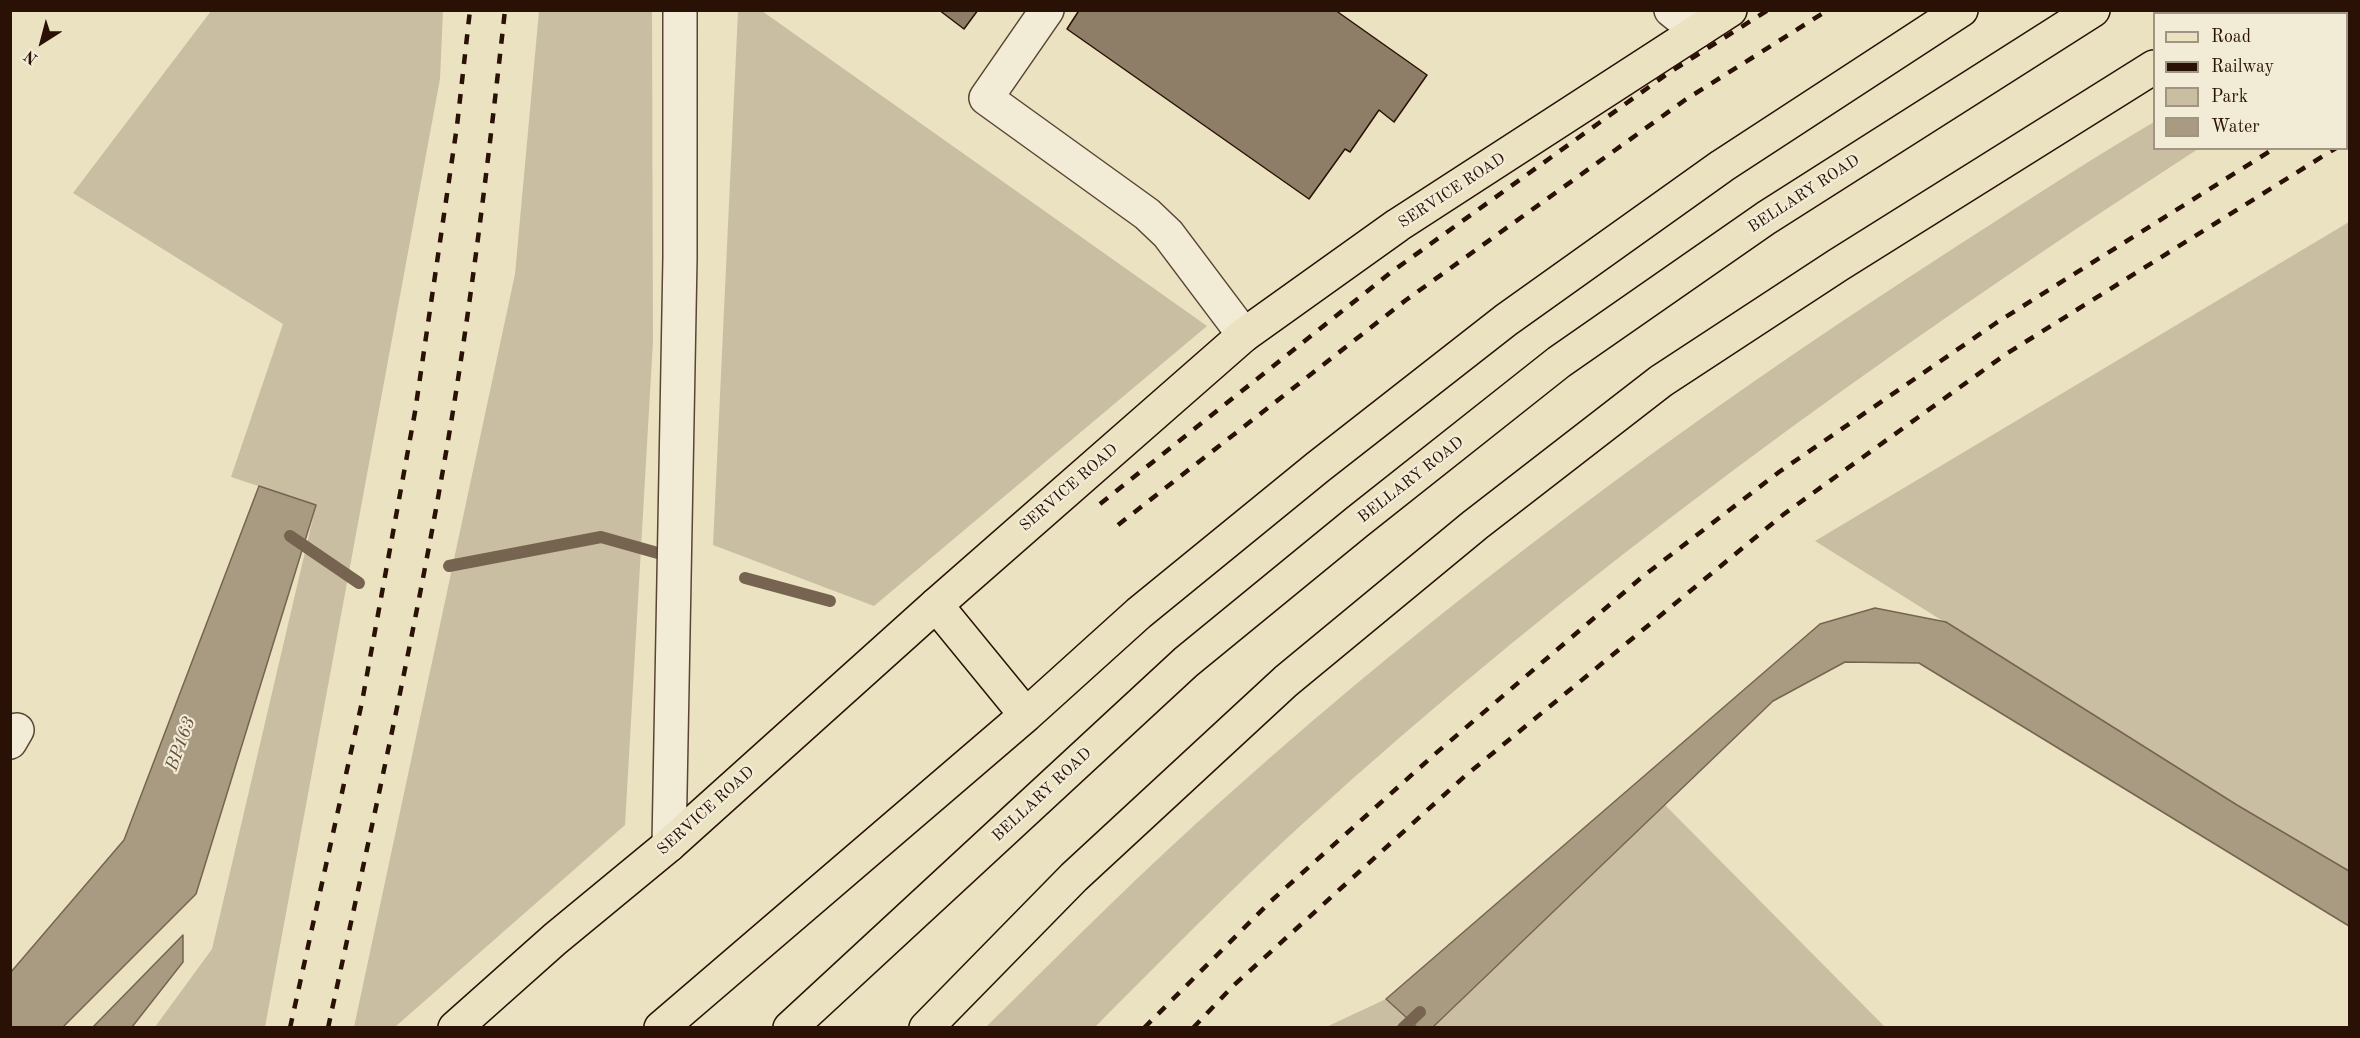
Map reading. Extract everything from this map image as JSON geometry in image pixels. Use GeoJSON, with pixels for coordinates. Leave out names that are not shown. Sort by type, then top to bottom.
{"type":"FeatureCollection","features":[{"type":"Feature","properties":{"kind":"main road","name":"SERVICE ROAD"},"geometry":{"type":"LineString","coordinates":[[455,1028],[555,939],[669,845],[936,605],[1244,335],[1398,225],[1730,10]]}},
{"type":"Feature","properties":{"kind":"main road"},"geometry":{"type":"LineString","coordinates":[[661,1028],[1028,713],[1139,613],[1317,467],[1506,320],[1722,166],[1961,10]]}},
{"type":"Feature","properties":{"kind":"main road","name":"BELLARY ROAD"},"geometry":{"type":"LineString","coordinates":[[790,1028],[1186,662],[1357,522],[1559,362],[1766,218],[2093,10]]}},
{"type":"Feature","properties":{"kind":"main road"},"geometry":{"type":"LineString","coordinates":[[926,1028],[1074,877],[1277,689],[1475,525],[1661,381],[1838,265],[2153,67]]}},
{"type":"Feature","properties":{"kind":"main road"},"geometry":{"type":"LineString","coordinates":[[936,605],[1028,713]]}},
{"type":"Feature","properties":{"kind":"street"},"geometry":{"type":"LineString","coordinates":[[669,845],[680,258],[680,10]]}},
{"type":"Feature","properties":{"kind":"street"},"geometry":{"type":"LineString","coordinates":[[1047,10],[986,98],[1147,214],[1168,234],[1244,335]]}},
{"type":"Feature","properties":{"kind":"street"},"geometry":{"type":"LineString","coordinates":[[1671,10],[1697,31]]}},
{"type":"Feature","properties":{"kind":"green space"},"geometry":{"type":"Polygon","coordinates":[[[211,11],[443,11],[440,79],[265,1027],[155,1027],[212,949],[316,505],[231,477],[283,324],[73,193],[211,11]]]}},
{"type":"Feature","properties":{"kind":"green space"},"geometry":{"type":"Polygon","coordinates":[[[539,11],[652,11],[653,341],[625,825],[395,1027],[354,1027],[515,274],[539,11]]]}},
{"type":"Feature","properties":{"kind":"green space"},"geometry":{"type":"Polygon","coordinates":[[[738,11],[762,11],[1207,326],[874,606],[713,545],[738,11]]]}},
{"type":"Feature","properties":{"kind":"green space"},"geometry":{"type":"Polygon","coordinates":[[[2349,11],[2348,56],[2348,12],[2341,12],[2349,11]]]}},
{"type":"Feature","properties":{"kind":"green space"},"geometry":{"type":"Polygon","coordinates":[[[2153,123],[2153,150],[2196,150],[1964,305],[1734,470],[1622,555],[1404,734],[1298,828],[1095,1027],[986,1027],[1105,909],[1197,823],[1311,722],[1483,582],[1570,514],[1750,384],[1841,322],[2153,123]]]}},
{"type":"Feature","properties":{"kind":"green space"},"geometry":{"type":"Polygon","coordinates":[[[2349,222],[2349,871],[2237,805],[1815,541],[2349,222]]]}},
{"type":"Feature","properties":{"kind":"green space"},"geometry":{"type":"Polygon","coordinates":[[[1665,805],[1885,1027],[1433,1028],[1665,805]]]}},
{"type":"Feature","properties":{"kind":"green space"},"geometry":{"type":"Polygon","coordinates":[[[1386,999],[1417,1027],[1324,1028],[1386,999]]]}},
{"type":"Feature","properties":{"kind":"water"},"geometry":{"type":"Polygon","coordinates":[[[259,486],[316,505],[196,894],[63,1027],[11,1027],[11,972],[124,840],[259,486]]]}},
{"type":"Feature","properties":{"kind":"water"},"geometry":{"type":"Polygon","coordinates":[[[1875,608],[1946,622],[2237,805],[2349,871],[2349,926],[1919,663],[1845,662],[1773,701],[1433,1027],[1417,1027],[1386,999],[1820,624],[1875,608]]]}},
{"type":"Feature","properties":{"kind":"water"},"geometry":{"type":"Polygon","coordinates":[[[183,935],[183,962],[132,1027],[93,1027],[183,935]]]}},
{"type":"Feature","properties":{"kind":"building"},"geometry":{"type":"Polygon","coordinates":[[[939,10],[978,10],[964,29],[939,10]]]}},
{"type":"Feature","properties":{"kind":"building"},"geometry":{"type":"Polygon","coordinates":[[[1077,10],[1335,10],[1427,75],[1394,122],[1379,110],[1350,152],[1345,149],[1309,199],[1067,29],[1078,12],[1077,10]]]}},
{"type":"Feature","properties":{"kind":"waterway","name":"BP163"},"geometry":{"type":"LineString","coordinates":[[290,536],[359,583]]}},
{"type":"Feature","properties":{"kind":"waterway"},"geometry":{"type":"LineString","coordinates":[[449,566],[601,537],[672,557]]}},
{"type":"Feature","properties":{"kind":"waterway"},"geometry":{"type":"LineString","coordinates":[[745,578],[830,601]]}},
{"type":"Feature","properties":{"kind":"waterway"},"geometry":{"type":"LineString","coordinates":[[1403,1028],[1420,1012]]}},
{"type":"Feature","properties":{"kind":"railway"},"geometry":{"type":"LineString","coordinates":[[290,1028],[362,702],[415,412],[457,126],[470,10]]}},
{"type":"Feature","properties":{"kind":"railway"},"geometry":{"type":"LineString","coordinates":[[328,1028],[394,723],[439,494],[474,265],[505,10]]}},
{"type":"Feature","properties":{"kind":"railway"},"geometry":{"type":"LineString","coordinates":[[1100,504],[1390,273],[1667,74],[1768,10]]}},
{"type":"Feature","properties":{"kind":"railway"},"geometry":{"type":"LineString","coordinates":[[1118,525],[1406,300],[1685,100],[1828,10]]}},
{"type":"Feature","properties":{"kind":"railway"},"geometry":{"type":"LineString","coordinates":[[1144,1028],[1271,901],[1435,754],[1642,577],[1779,472],[1996,323],[2272,150]]}},
{"type":"Feature","properties":{"kind":"railway"},"geometry":{"type":"LineString","coordinates":[[1193,1028],[1233,986],[1465,776],[1784,514],[2006,354],[2333,150]]}}]}
